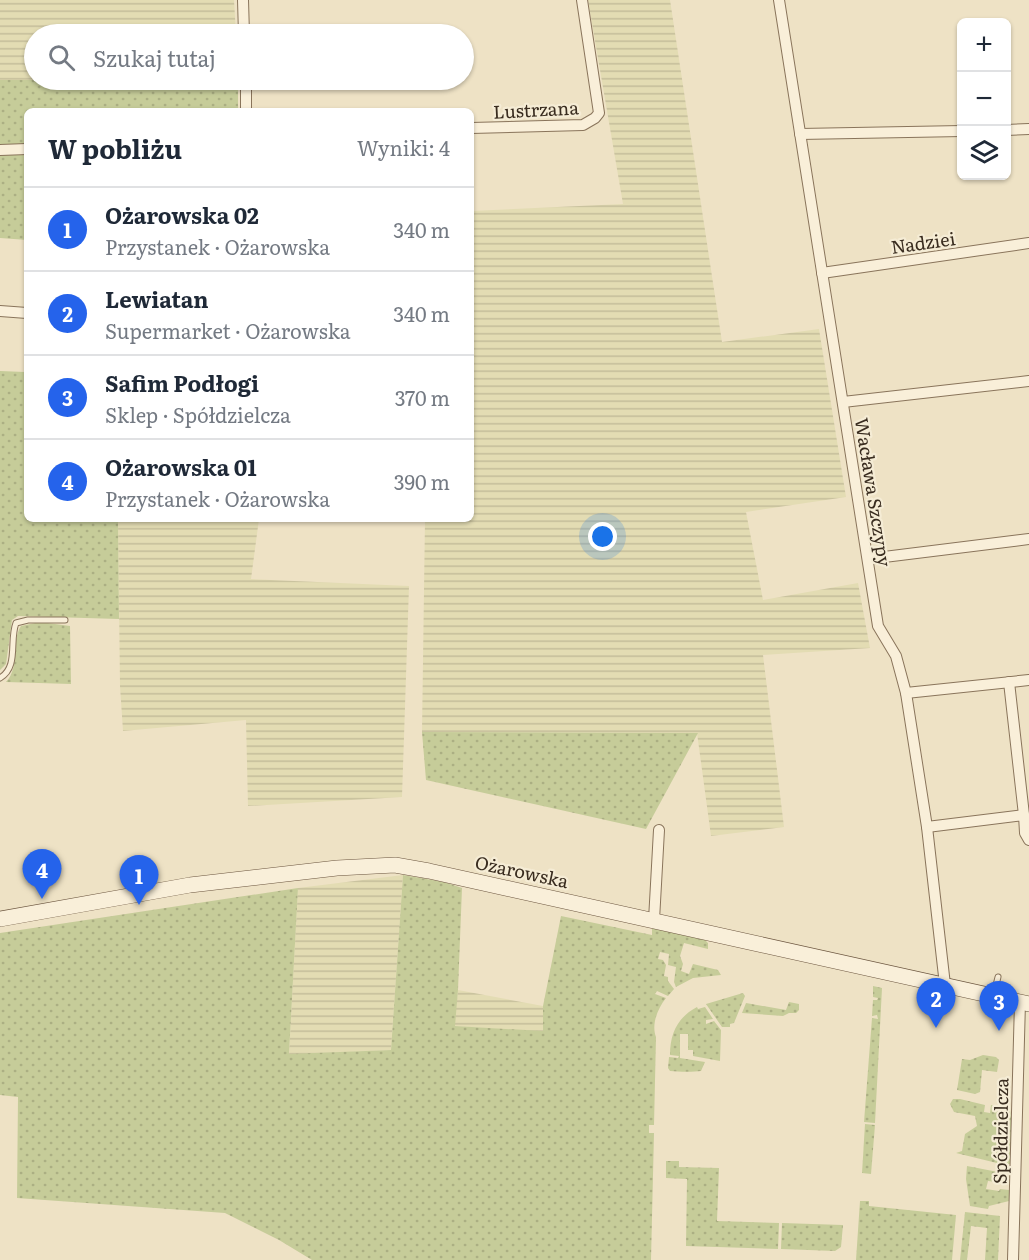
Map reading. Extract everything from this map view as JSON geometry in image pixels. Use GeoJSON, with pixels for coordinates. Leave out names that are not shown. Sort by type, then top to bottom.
{"type":"FeatureCollection","features":[{"type":"Feature","properties":{"kind":"main road","name":"Ożarowska"},"geometry":{"type":"LineString","coordinates":[[0,919],[190,885],[395,865],[1024,1003]]}},
{"type":"Feature","properties":{"kind":"street"},"geometry":{"type":"LineString","coordinates":[[243,0],[244,24]]}},
{"type":"Feature","properties":{"kind":"street","name":"Lustrzana"},"geometry":{"type":"LineString","coordinates":[[474,128],[583,125],[595,118],[599,113],[582,0]]}},
{"type":"Feature","properties":{"kind":"street","name":"Wacława Szczypy"},"geometry":{"type":"LineString","coordinates":[[779,0],[878,626],[896,656],[906,693],[927,826],[945,985]]}},
{"type":"Feature","properties":{"kind":"street"},"geometry":{"type":"LineString","coordinates":[[246,90],[246,108]]}},
{"type":"Feature","properties":{"kind":"street"},"geometry":{"type":"LineString","coordinates":[[1011,130],[1029,129]]}},
{"type":"Feature","properties":{"kind":"street"},"geometry":{"type":"LineString","coordinates":[[800,134],[957,130]]}},
{"type":"Feature","properties":{"kind":"street"},"geometry":{"type":"LineString","coordinates":[[0,150],[24,149]]}},
{"type":"Feature","properties":{"kind":"street","name":"Nadziei"},"geometry":{"type":"LineString","coordinates":[[822,273],[1029,243]]}},
{"type":"Feature","properties":{"kind":"street"},"geometry":{"type":"LineString","coordinates":[[0,311],[24,313]]}},
{"type":"Feature","properties":{"kind":"street"},"geometry":{"type":"LineString","coordinates":[[843,402],[1029,381]]}},
{"type":"Feature","properties":{"kind":"street"},"geometry":{"type":"LineString","coordinates":[[868,559],[1029,539]]}},
{"type":"Feature","properties":{"kind":"street"},"geometry":{"type":"LineString","coordinates":[[906,693],[1029,680]]}},
{"type":"Feature","properties":{"kind":"street"},"geometry":{"type":"LineString","coordinates":[[1009,682],[1027,837]]}},
{"type":"Feature","properties":{"kind":"street"},"geometry":{"type":"LineString","coordinates":[[927,826],[1024,815]]}},
{"type":"Feature","properties":{"kind":"street"},"geometry":{"type":"LineString","coordinates":[[654,920],[659,830]]}},
{"type":"Feature","properties":{"kind":"street","name":"Spółdzielcza"},"geometry":{"type":"LineString","coordinates":[[1013,1260],[1024,1003]]}},
{"type":"Feature","properties":{"kind":"lane"},"geometry":{"type":"LineString","coordinates":[[0,678],[7,673],[11,665],[16,624],[28,620],[65,620]]}},
{"type":"Feature","properties":{"kind":"lane"},"geometry":{"type":"LineString","coordinates":[[993,996],[998,977]]}},
{"type":"Feature","properties":{"kind":"shaded area"},"geometry":{"type":"Polygon","coordinates":[[[0,0],[234,0],[235,24],[24,24],[24,80],[0,80],[0,0]]]}},
{"type":"Feature","properties":{"kind":"shaded area"},"geometry":{"type":"Polygon","coordinates":[[[588,0],[670,0],[722,342],[819,329],[846,497],[746,512],[763,600],[858,583],[870,648],[763,655],[784,827],[711,836],[697,733],[422,732],[425,522],[474,522],[474,211],[623,204],[588,0]]]}},
{"type":"Feature","properties":{"kind":"shaded area"},"geometry":{"type":"Polygon","coordinates":[[[118,522],[259,522],[251,579],[409,586],[402,797],[248,806],[246,720],[123,731],[120,686],[118,522]]]}},
{"type":"Feature","properties":{"kind":"shaded area"},"geometry":{"type":"Polygon","coordinates":[[[403,875],[391,1050],[289,1055],[298,888],[403,875]]]}},
{"type":"Feature","properties":{"kind":"shaded area"},"geometry":{"type":"Polygon","coordinates":[[[458,990],[543,1006],[544,1032],[454,1026],[458,990]]]}},
{"type":"Feature","properties":{"kind":"green space"},"geometry":{"type":"Polygon","coordinates":[[[0,80],[24,80],[24,90],[238,90],[238,108],[24,108],[24,240],[0,238],[0,80]]]}},
{"type":"Feature","properties":{"kind":"green space"},"geometry":{"type":"Polygon","coordinates":[[[0,371],[24,372],[24,522],[118,522],[119,619],[18,616],[12,620],[6,664],[0,670],[0,371]]]}},
{"type":"Feature","properties":{"kind":"green space"},"geometry":{"type":"Polygon","coordinates":[[[40,622],[70,626],[71,684],[6,682],[13,669],[16,640],[21,626],[40,622]]]}},
{"type":"Feature","properties":{"kind":"green space"},"geometry":{"type":"Polygon","coordinates":[[[422,732],[698,733],[646,829],[426,780],[422,732]]]}},
{"type":"Feature","properties":{"kind":"green space"},"geometry":{"type":"Polygon","coordinates":[[[403,875],[444,882],[462,888],[455,1026],[543,1031],[543,1006],[561,916],[652,935],[652,927],[702,937],[708,943],[708,949],[684,943],[680,956],[683,964],[681,971],[689,974],[693,964],[718,970],[721,975],[693,978],[676,987],[674,982],[676,967],[668,965],[669,954],[660,952],[658,959],[663,960],[666,965],[664,976],[668,977],[674,989],[668,996],[657,991],[655,994],[666,998],[660,1006],[654,1027],[656,1037],[654,1125],[649,1125],[649,1133],[654,1133],[651,1260],[312,1260],[279,1240],[225,1213],[17,1198],[18,1097],[0,1095],[0,933],[298,888],[289,1054],[391,1050],[403,875]]]}},
{"type":"Feature","properties":{"kind":"green space"},"geometry":{"type":"Polygon","coordinates":[[[873,986],[882,988],[875,1123],[864,1122],[872,1018],[878,1019],[877,1015],[872,1016],[873,1000],[878,998],[873,997],[873,986]]]}},
{"type":"Feature","properties":{"kind":"green space"},"geometry":{"type":"Polygon","coordinates":[[[743,993],[745,996],[734,1023],[730,1024],[730,1027],[722,1027],[706,1004],[743,993]]]}},
{"type":"Feature","properties":{"kind":"green space"},"geometry":{"type":"Polygon","coordinates":[[[789,1002],[799,1004],[799,1010],[796,1013],[783,1016],[742,1013],[746,1003],[786,1010],[789,1002]]]}},
{"type":"Feature","properties":{"kind":"green space"},"geometry":{"type":"Polygon","coordinates":[[[697,1007],[698,1009],[705,1007],[713,1019],[706,1020],[706,1024],[714,1021],[721,1030],[720,1061],[693,1056],[693,1050],[688,1050],[688,1034],[680,1034],[680,1058],[705,1062],[701,1071],[670,1071],[669,1057],[678,1058],[679,1056],[670,1055],[676,1026],[697,1007]]]}},
{"type":"Feature","properties":{"kind":"green space"},"geometry":{"type":"Polygon","coordinates":[[[983,1055],[996,1057],[999,1060],[997,1072],[982,1070],[980,1092],[975,1094],[957,1090],[962,1059],[970,1060],[983,1055]]]}},
{"type":"Feature","properties":{"kind":"green space"},"geometry":{"type":"Polygon","coordinates":[[[953,1099],[985,1105],[984,1112],[990,1113],[991,1105],[1010,1110],[1012,1126],[1010,1164],[1005,1165],[956,1153],[962,1151],[965,1134],[977,1126],[975,1116],[954,1112],[950,1104],[953,1099]]]}},
{"type":"Feature","properties":{"kind":"green space"},"geometry":{"type":"Polygon","coordinates":[[[865,1124],[875,1125],[871,1174],[862,1173],[865,1124]]]}},
{"type":"Feature","properties":{"kind":"green space"},"geometry":{"type":"Polygon","coordinates":[[[666,1161],[679,1161],[679,1167],[719,1168],[717,1221],[779,1223],[778,1249],[686,1246],[687,1179],[666,1178],[666,1161]]]}},
{"type":"Feature","properties":{"kind":"green space"},"geometry":{"type":"Polygon","coordinates":[[[967,1166],[998,1172],[996,1182],[988,1181],[986,1189],[1009,1190],[1009,1201],[989,1206],[988,1209],[970,1206],[966,1179],[967,1166]]]}},
{"type":"Feature","properties":{"kind":"green space"},"geometry":{"type":"Polygon","coordinates":[[[860,1201],[869,1201],[869,1206],[956,1215],[952,1260],[856,1260],[860,1201]]]}},
{"type":"Feature","properties":{"kind":"green space"},"geometry":{"type":"Polygon","coordinates":[[[965,1212],[1000,1216],[998,1260],[985,1260],[987,1228],[971,1226],[967,1260],[960,1260],[965,1212]]]}},
{"type":"Feature","properties":{"kind":"green space"},"geometry":{"type":"Polygon","coordinates":[[[782,1223],[843,1225],[841,1247],[835,1251],[781,1249],[782,1223]]]}},
{"type":"Feature","properties":{"kind":"place","name":"Ożarowska 01"},"geometry":{"type":"Point","coordinates":[42,899]}},
{"type":"Feature","properties":{"kind":"place","name":"Ożarowska 02"},"geometry":{"type":"Point","coordinates":[139,905]}},
{"type":"Feature","properties":{"kind":"place","name":"Lewiatan"},"geometry":{"type":"Point","coordinates":[936,1028]}},
{"type":"Feature","properties":{"kind":"place","name":"Safim Podłogi"},"geometry":{"type":"Point","coordinates":[999,1031]}}]}
